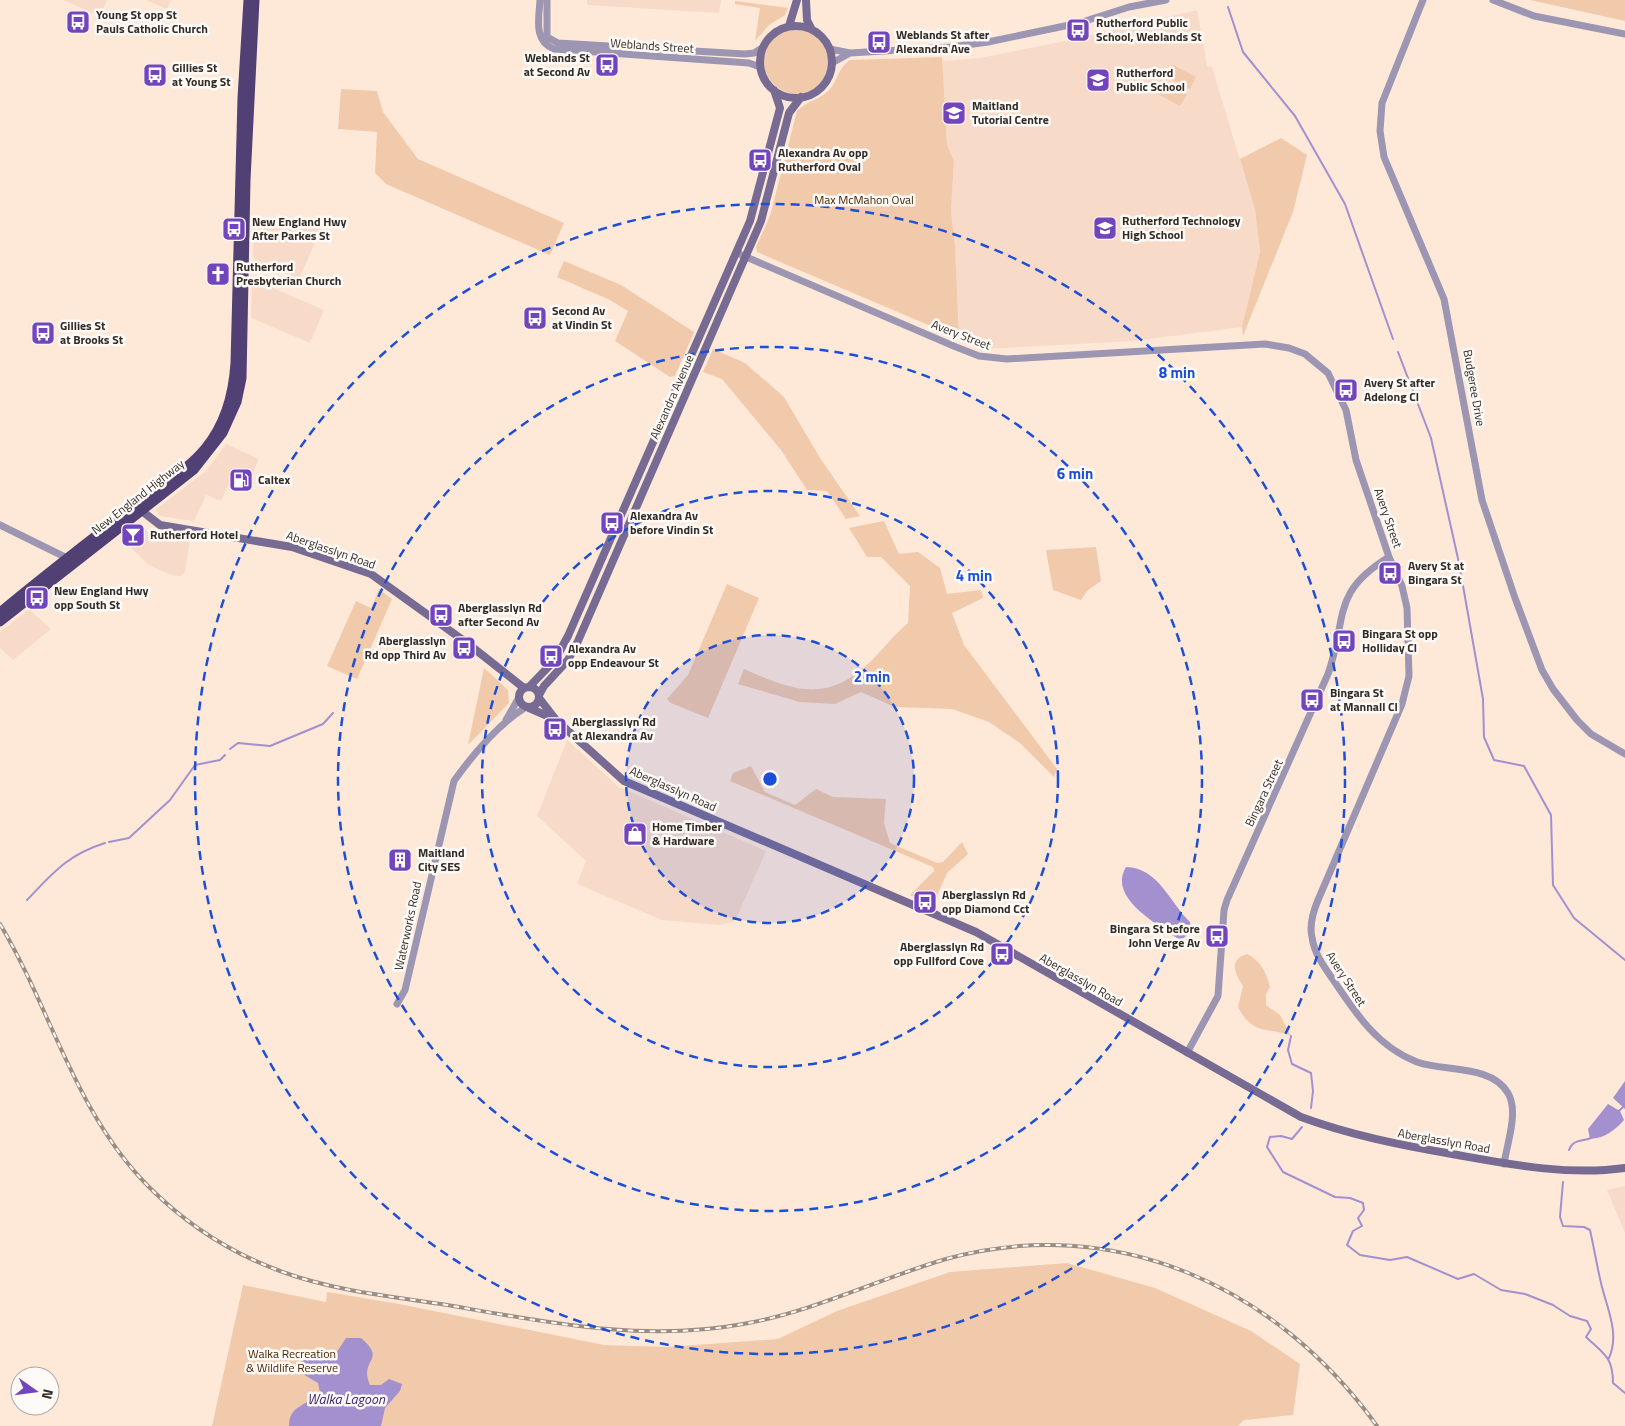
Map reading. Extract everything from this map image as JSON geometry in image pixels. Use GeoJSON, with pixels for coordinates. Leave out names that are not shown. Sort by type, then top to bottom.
{"type":"FeatureCollection","features":[{"type":"Feature","properties":{"kind":"highway","name":"New England Highway"},"geometry":{"type":"LineString","coordinates":[[0,612],[176,475],[205,448],[222,420],[232,390],[235,363],[242,98],[248,0]]}},
{"type":"Feature","properties":{"kind":"highway","name":"New England Highway"},"geometry":{"type":"LineString","coordinates":[[0,622],[184,479],[209,453],[228,423],[240,389],[243,367],[246,180],[256,0]]}},
{"type":"Feature","properties":{"kind":"main road"},"geometry":{"type":"LineString","coordinates":[[790,26],[797,0]]}},
{"type":"Feature","properties":{"kind":"main road"},"geometry":{"type":"LineString","coordinates":[[806,0],[807,20],[811,28],[823,37],[830,50],[832,63],[829,76],[822,87],[811,95],[801,98],[785,96],[767,84],[760,67],[762,48],[776,31],[790,26],[811,28]]}},
{"type":"Feature","properties":{"kind":"main road","name":"Alexandra Avenue"},"geometry":{"type":"LineString","coordinates":[[526,687],[548,668],[565,643],[754,212],[780,108],[774,90]]}},
{"type":"Feature","properties":{"kind":"main road","name":"Alexandra Avenue"},"geometry":{"type":"LineString","coordinates":[[539,697],[544,686],[568,660],[578,641],[746,256],[764,212],[789,113],[801,98]]}},
{"type":"Feature","properties":{"kind":"main road"},"geometry":{"type":"LineString","coordinates":[[129,510],[138,508],[143,510]]}},
{"type":"Feature","properties":{"kind":"main road","name":"Aberglasslyn Road"},"geometry":{"type":"LineString","coordinates":[[143,510],[150,519],[160,524],[282,544],[360,569],[387,584],[467,643],[502,672],[526,687]]}},
{"type":"Feature","properties":{"kind":"main road","name":"Aberglasslyn Road"},"geometry":{"type":"LineString","coordinates":[[502,672],[518,698]]}},
{"type":"Feature","properties":{"kind":"main road"},"geometry":{"type":"LineString","coordinates":[[526,687],[536,690],[539,697],[537,704],[528,707],[518,698],[526,687]]}},
{"type":"Feature","properties":{"kind":"main road","name":"Aberglasslyn Road"},"geometry":{"type":"LineString","coordinates":[[539,697],[556,720],[624,781],[976,932],[1301,1117],[1339,1131],[1504,1164],[1567,1170],[1598,1171],[1625,1168]]}},
{"type":"Feature","properties":{"kind":"main road","name":"Aberglasslyn Road"},"geometry":{"type":"LineString","coordinates":[[528,707],[556,720]]}},
{"type":"Feature","properties":{"kind":"street"},"geometry":{"type":"LineString","coordinates":[[540,0],[538,25],[546,40]]}},
{"type":"Feature","properties":{"kind":"street"},"geometry":{"type":"LineString","coordinates":[[546,40],[547,0]]}},
{"type":"Feature","properties":{"kind":"street"},"geometry":{"type":"LineString","coordinates":[[830,50],[850,53],[988,42],[1079,23],[1142,2],[1166,0]]}},
{"type":"Feature","properties":{"kind":"street","name":"Budgeree Drive"},"geometry":{"type":"LineString","coordinates":[[1423,0],[1382,103],[1380,131],[1384,157],[1444,299],[1482,500],[1542,670],[1553,689],[1577,720],[1591,734],[1625,754]]}},
{"type":"Feature","properties":{"kind":"street"},"geometry":{"type":"LineString","coordinates":[[1493,0],[1534,16],[1625,34]]}},
{"type":"Feature","properties":{"kind":"street","name":"Weblands Street"},"geometry":{"type":"LineString","coordinates":[[546,40],[558,43],[746,54],[754,53],[762,48]]}},
{"type":"Feature","properties":{"kind":"street","name":"Weblands Street"},"geometry":{"type":"LineString","coordinates":[[546,40],[561,51],[741,62],[760,67]]}},
{"type":"Feature","properties":{"kind":"street"},"geometry":{"type":"LineString","coordinates":[[832,63],[850,53]]}},
{"type":"Feature","properties":{"kind":"street","name":"Avery Street"},"geometry":{"type":"LineString","coordinates":[[737,252],[956,347],[988,358],[1007,359],[1265,344],[1289,348],[1305,354],[1328,373],[1340,392],[1346,410],[1356,460],[1402,586],[1408,608],[1410,653],[1406,690],[1385,745],[1318,900],[1312,920],[1312,938],[1318,956],[1360,1021],[1379,1038],[1400,1054],[1417,1062],[1484,1075],[1508,1093],[1512,1110],[1504,1164]]}},
{"type":"Feature","properties":{"kind":"street"},"geometry":{"type":"LineString","coordinates":[[0,524],[67,558]]}},
{"type":"Feature","properties":{"kind":"street","name":"Bingara Street"},"geometry":{"type":"LineString","coordinates":[[1187,1053],[1218,996],[1224,910],[1227,900],[1328,674],[1334,656],[1342,607],[1348,594],[1364,574],[1390,557]]}},
{"type":"Feature","properties":{"kind":"street","name":"Waterworks Road"},"geometry":{"type":"LineString","coordinates":[[505,722],[518,698]]}},
{"type":"Feature","properties":{"kind":"street","name":"Waterworks Road"},"geometry":{"type":"LineString","coordinates":[[397,1004],[405,990],[454,781],[472,756],[505,722],[528,707]]}},
{"type":"Feature","properties":{"kind":"shaded area"},"geometry":{"type":"Polygon","coordinates":[[[63,0],[107,0],[100,16],[63,0]]]}},
{"type":"Feature","properties":{"kind":"shaded area"},"geometry":{"type":"Polygon","coordinates":[[[146,0],[171,0],[167,9],[146,0]]]}},
{"type":"Feature","properties":{"kind":"shaded area"},"geometry":{"type":"Polygon","coordinates":[[[587,0],[721,0],[719,13],[587,5],[587,0]]]}},
{"type":"Feature","properties":{"kind":"shaded area","name":"Rutherford Technology High School"},"geometry":{"type":"Polygon","coordinates":[[[1197,10],[1207,66],[1212,67],[1255,210],[1260,252],[1242,327],[1134,341],[985,349],[959,338],[955,246],[951,211],[954,161],[947,145],[942,61],[980,58],[1075,39],[1197,10]]]}},
{"type":"Feature","properties":{"kind":"shaded area"},"geometry":{"type":"Polygon","coordinates":[[[253,221],[322,227],[300,277],[296,278],[255,261],[253,256],[253,221]]]}},
{"type":"Feature","properties":{"kind":"shaded area"},"geometry":{"type":"Polygon","coordinates":[[[252,279],[324,310],[310,343],[251,318],[252,279]]]}},
{"type":"Feature","properties":{"kind":"shaded area"},"geometry":{"type":"Polygon","coordinates":[[[226,444],[259,459],[244,492],[228,485],[221,501],[206,495],[194,521],[160,516],[155,510],[206,471],[226,444]]]}},
{"type":"Feature","properties":{"kind":"shaded area"},"geometry":{"type":"Polygon","coordinates":[[[139,522],[148,532],[190,539],[185,572],[181,576],[171,575],[149,565],[120,537],[139,522]]]}},
{"type":"Feature","properties":{"kind":"shaded area"},"geometry":{"type":"Polygon","coordinates":[[[29,609],[51,629],[13,660],[0,648],[0,632],[29,609]]]}},
{"type":"Feature","properties":{"kind":"shaded area"},"geometry":{"type":"Polygon","coordinates":[[[567,740],[619,787],[766,851],[735,921],[720,925],[662,920],[577,884],[586,861],[537,816],[567,740]]]}},
{"type":"Feature","properties":{"kind":"shaded area"},"geometry":{"type":"Polygon","coordinates":[[[1625,1186],[1625,1233],[1607,1190],[1625,1186]]]}},
{"type":"Feature","properties":{"kind":"green space"},"geometry":{"type":"Polygon","coordinates":[[[1530,0],[1625,0],[1625,21],[1530,0]]]}},
{"type":"Feature","properties":{"kind":"green space"},"geometry":{"type":"Polygon","coordinates":[[[735,1],[788,8],[785,15],[769,25],[755,41],[760,8],[735,4],[735,1]]]}},
{"type":"Feature","properties":{"kind":"green space"},"geometry":{"type":"Polygon","coordinates":[[[797,28],[809,31],[820,38],[827,49],[830,61],[827,73],[820,84],[809,91],[797,94],[785,91],[774,84],[767,73],[764,61],[767,49],[774,38],[785,31],[797,28]]]}},
{"type":"Feature","properties":{"kind":"green space","name":"Max McMahon Oval"},"geometry":{"type":"Polygon","coordinates":[[[942,57],[947,145],[954,161],[951,211],[955,246],[959,338],[757,252],[756,247],[770,216],[797,111],[830,89],[843,66],[850,60],[942,57]]]}},
{"type":"Feature","properties":{"kind":"green space"},"geometry":{"type":"Polygon","coordinates":[[[1173,65],[1196,77],[1190,89],[1167,77],[1173,65]]]}},
{"type":"Feature","properties":{"kind":"green space"},"geometry":{"type":"Polygon","coordinates":[[[1164,82],[1187,94],[1180,106],[1158,94],[1164,82]]]}},
{"type":"Feature","properties":{"kind":"green space"},"geometry":{"type":"Polygon","coordinates":[[[341,89],[377,91],[383,112],[418,159],[564,223],[550,255],[386,184],[375,173],[377,132],[338,129],[341,89]]]}},
{"type":"Feature","properties":{"kind":"green space"},"geometry":{"type":"Polygon","coordinates":[[[1281,138],[1307,155],[1293,212],[1243,336],[1242,327],[1260,252],[1255,210],[1240,159],[1281,138]]]}},
{"type":"Feature","properties":{"kind":"green space"},"geometry":{"type":"Polygon","coordinates":[[[564,261],[621,285],[694,332],[675,376],[670,377],[615,341],[628,311],[610,300],[557,277],[564,261]]]}},
{"type":"Feature","properties":{"kind":"green space"},"geometry":{"type":"Polygon","coordinates":[[[713,349],[745,363],[784,397],[820,458],[860,516],[846,519],[827,491],[807,490],[781,450],[722,379],[703,372],[713,349]]]}},
{"type":"Feature","properties":{"kind":"green space"},"geometry":{"type":"Polygon","coordinates":[[[884,521],[899,554],[918,552],[940,568],[947,594],[981,590],[983,598],[952,613],[964,645],[1057,769],[1054,777],[1020,743],[989,722],[952,709],[895,707],[861,692],[835,704],[800,702],[738,684],[744,669],[778,683],[794,687],[824,688],[839,683],[855,675],[908,623],[910,586],[881,557],[867,557],[849,528],[884,521]]]}},
{"type":"Feature","properties":{"kind":"green space"},"geometry":{"type":"Polygon","coordinates":[[[1096,547],[1101,581],[1087,591],[1081,600],[1053,590],[1046,550],[1096,547]]]}},
{"type":"Feature","properties":{"kind":"green space"},"geometry":{"type":"Polygon","coordinates":[[[727,584],[759,598],[708,718],[671,703],[667,699],[688,675],[727,584]]]}},
{"type":"Feature","properties":{"kind":"green space"},"geometry":{"type":"Polygon","coordinates":[[[379,589],[392,599],[357,679],[327,666],[356,601],[371,608],[379,589]]]}},
{"type":"Feature","properties":{"kind":"green space"},"geometry":{"type":"Polygon","coordinates":[[[484,668],[508,690],[509,703],[468,745],[484,668]]]}},
{"type":"Feature","properties":{"kind":"green space"},"geometry":{"type":"Polygon","coordinates":[[[751,766],[765,792],[795,805],[816,789],[833,797],[886,799],[884,823],[890,843],[937,863],[943,862],[962,842],[968,854],[947,873],[932,907],[910,895],[934,871],[933,867],[730,781],[733,773],[751,766]]]}},
{"type":"Feature","properties":{"kind":"green space"},"geometry":{"type":"Polygon","coordinates":[[[1247,954],[1259,964],[1267,976],[1270,987],[1266,994],[1266,1005],[1280,1015],[1291,1036],[1255,1026],[1249,1022],[1238,1007],[1243,986],[1236,972],[1235,963],[1247,954]]]}},
{"type":"Feature","properties":{"kind":"green space","name":"Walka Recreation & Wildlife Reserve"},"geometry":{"type":"Polygon","coordinates":[[[1067,1263],[1155,1288],[1251,1331],[1300,1364],[1293,1415],[1244,1420],[1238,1426],[212,1426],[243,1285],[326,1302],[327,1292],[399,1304],[604,1345],[667,1347],[778,1339],[837,1311],[950,1272],[1067,1263]]]}},
{"type":"Feature","properties":{"kind":"water"},"geometry":{"type":"Polygon","coordinates":[[[1126,867],[1147,873],[1163,887],[1190,922],[1189,931],[1185,937],[1180,940],[1138,910],[1129,900],[1123,889],[1122,878],[1126,867]]]}},
{"type":"Feature","properties":{"kind":"water"},"geometry":{"type":"Polygon","coordinates":[[[1625,1081],[1625,1109],[1613,1098],[1625,1081]]]}},
{"type":"Feature","properties":{"kind":"water"},"geometry":{"type":"Polygon","coordinates":[[[1608,1104],[1620,1111],[1624,1120],[1609,1133],[1590,1139],[1588,1129],[1608,1104]]]}},
{"type":"Feature","properties":{"kind":"water","name":"Walka Lagoon"},"geometry":{"type":"Polygon","coordinates":[[[346,1338],[361,1338],[372,1351],[373,1356],[367,1370],[370,1385],[381,1385],[389,1379],[402,1384],[400,1391],[385,1408],[381,1426],[289,1426],[292,1413],[320,1393],[318,1383],[296,1370],[297,1363],[335,1355],[346,1338]]]}},
{"type":"Feature","properties":{"kind":"waterway"},"geometry":{"type":"LineString","coordinates":[[1228,7],[1243,52],[1295,116],[1345,204],[1393,339]]}},
{"type":"Feature","properties":{"kind":"waterway"},"geometry":{"type":"LineString","coordinates":[[1398,352],[1431,438],[1459,563],[1483,699],[1484,737],[1494,760],[1524,766],[1551,815],[1553,885],[1574,918],[1625,960]]}},
{"type":"Feature","properties":{"kind":"waterway"},"geometry":{"type":"LineString","coordinates":[[230,749],[238,743],[270,746],[323,724],[333,713]]}},
{"type":"Feature","properties":{"kind":"waterway"},"geometry":{"type":"LineString","coordinates":[[109,842],[129,838],[170,800],[195,765],[220,760],[225,755]]}},
{"type":"Feature","properties":{"kind":"waterway"},"geometry":{"type":"LineString","coordinates":[[27,900],[53,873],[70,859],[105,843]]}},
{"type":"Feature","properties":{"kind":"waterway"},"geometry":{"type":"LineString","coordinates":[[1291,1036],[1288,1050],[1292,1064],[1311,1073],[1313,1091],[1311,1108]]}},
{"type":"Feature","properties":{"kind":"waterway"},"geometry":{"type":"LineString","coordinates":[[1618,1112],[1625,1105]]}},
{"type":"Feature","properties":{"kind":"waterway"},"geometry":{"type":"LineString","coordinates":[[1302,1127],[1292,1139],[1281,1136],[1270,1137],[1267,1147],[1283,1172],[1335,1197],[1350,1198],[1363,1203],[1364,1210],[1358,1218],[1362,1226],[1353,1231],[1347,1245],[1360,1255],[1390,1260],[1407,1257],[1458,1279],[1474,1274],[1501,1290],[1525,1294],[1553,1305],[1570,1316],[1587,1321],[1591,1329],[1586,1337],[1606,1357],[1613,1374],[1613,1383],[1625,1393]]}},
{"type":"Feature","properties":{"kind":"waterway"},"geometry":{"type":"LineString","coordinates":[[1569,1150],[1575,1142],[1591,1138]]}},
{"type":"Feature","properties":{"kind":"waterway"},"geometry":{"type":"LineString","coordinates":[[1563,1182],[1560,1217],[1563,1226],[1584,1227],[1590,1230],[1613,1330],[1612,1349],[1609,1358]]}},
{"type":"Feature","properties":{"kind":"railway"},"geometry":{"type":"LineString","coordinates":[[0,924],[35,991],[83,1094],[123,1158],[163,1200],[210,1236],[262,1264],[299,1278],[339,1288],[554,1323],[629,1331],[667,1331],[705,1329],[769,1319],[795,1312],[946,1259],[1009,1247],[1071,1246],[1131,1255],[1188,1273],[1242,1300],[1291,1335],[1337,1377],[1377,1426]]}},
{"type":"Feature","properties":{"kind":"place","name":"Young St opp St Pauls Catholic Church"},"geometry":{"type":"Point","coordinates":[78,22]}},
{"type":"Feature","properties":{"kind":"place","name":"Rutherford Public School, Weblands St"},"geometry":{"type":"Point","coordinates":[1078,30]}},
{"type":"Feature","properties":{"kind":"place","name":"Weblands St after Alexandra Ave"},"geometry":{"type":"Point","coordinates":[879,42]}},
{"type":"Feature","properties":{"kind":"place","name":"Weblands St at Second Av"},"geometry":{"type":"Point","coordinates":[607,65]}},
{"type":"Feature","properties":{"kind":"place","name":"Gillies St at Young St"},"geometry":{"type":"Point","coordinates":[155,75]}},
{"type":"Feature","properties":{"kind":"place","name":"Rutherford Public School"},"geometry":{"type":"Point","coordinates":[1098,80]}},
{"type":"Feature","properties":{"kind":"place","name":"Maitland Tutorial Centre"},"geometry":{"type":"Point","coordinates":[954,113]}},
{"type":"Feature","properties":{"kind":"place","name":"Alexandra Av opp Rutherford Oval"},"geometry":{"type":"Point","coordinates":[760,160]}},
{"type":"Feature","properties":{"kind":"place","name":"Rutherford Technology High School"},"geometry":{"type":"Point","coordinates":[1105,228]}},
{"type":"Feature","properties":{"kind":"place","name":"New England Hwy After Parkes St"},"geometry":{"type":"Point","coordinates":[234,229]}},
{"type":"Feature","properties":{"kind":"place","name":"Rutherford Presbyterian Church"},"geometry":{"type":"Point","coordinates":[218,274]}},
{"type":"Feature","properties":{"kind":"place","name":"Second Av at Vindin St"},"geometry":{"type":"Point","coordinates":[535,318]}},
{"type":"Feature","properties":{"kind":"place","name":"Gillies St at Brooks St"},"geometry":{"type":"Point","coordinates":[43,333]}},
{"type":"Feature","properties":{"kind":"place","name":"Avery St after Adelong Cl"},"geometry":{"type":"Point","coordinates":[1346,390]}},
{"type":"Feature","properties":{"kind":"place","name":"Caltex"},"geometry":{"type":"Point","coordinates":[241,480]}},
{"type":"Feature","properties":{"kind":"place","name":"Alexandra Av before Vindin St"},"geometry":{"type":"Point","coordinates":[612,523]}},
{"type":"Feature","properties":{"kind":"place","name":"Rutherford Hotel"},"geometry":{"type":"Point","coordinates":[133,535]}},
{"type":"Feature","properties":{"kind":"place","name":"Avery St at Bingara St"},"geometry":{"type":"Point","coordinates":[1390,573]}},
{"type":"Feature","properties":{"kind":"place","name":"New England Hwy opp South St"},"geometry":{"type":"Point","coordinates":[37,598]}},
{"type":"Feature","properties":{"kind":"place","name":"Aberglasslyn Rd after Second Av"},"geometry":{"type":"Point","coordinates":[441,615]}},
{"type":"Feature","properties":{"kind":"place","name":"Bingara St opp Holliday Cl"},"geometry":{"type":"Point","coordinates":[1344,641]}},
{"type":"Feature","properties":{"kind":"place","name":"Aberglasslyn Rd opp Third Av"},"geometry":{"type":"Point","coordinates":[464,648]}},
{"type":"Feature","properties":{"kind":"place","name":"Alexandra Av opp Endeavour St"},"geometry":{"type":"Point","coordinates":[551,656]}},
{"type":"Feature","properties":{"kind":"place","name":"Bingara St at Mannall Cl"},"geometry":{"type":"Point","coordinates":[1312,700]}},
{"type":"Feature","properties":{"kind":"place","name":"Aberglasslyn Rd at Alexandra Av"},"geometry":{"type":"Point","coordinates":[555,729]}},
{"type":"Feature","properties":{"kind":"place","name":"Home Timber & Hardware"},"geometry":{"type":"Point","coordinates":[635,834]}},
{"type":"Feature","properties":{"kind":"place","name":"Maitland City SES"},"geometry":{"type":"Point","coordinates":[400,860]}},
{"type":"Feature","properties":{"kind":"place","name":"Aberglasslyn Rd opp Diamond Cct"},"geometry":{"type":"Point","coordinates":[925,902]}},
{"type":"Feature","properties":{"kind":"place","name":"Bingara St before John Verge Av"},"geometry":{"type":"Point","coordinates":[1217,936]}},
{"type":"Feature","properties":{"kind":"place","name":"Aberglasslyn Rd opp Fullford Cove"},"geometry":{"type":"Point","coordinates":[1002,954]}}]}
